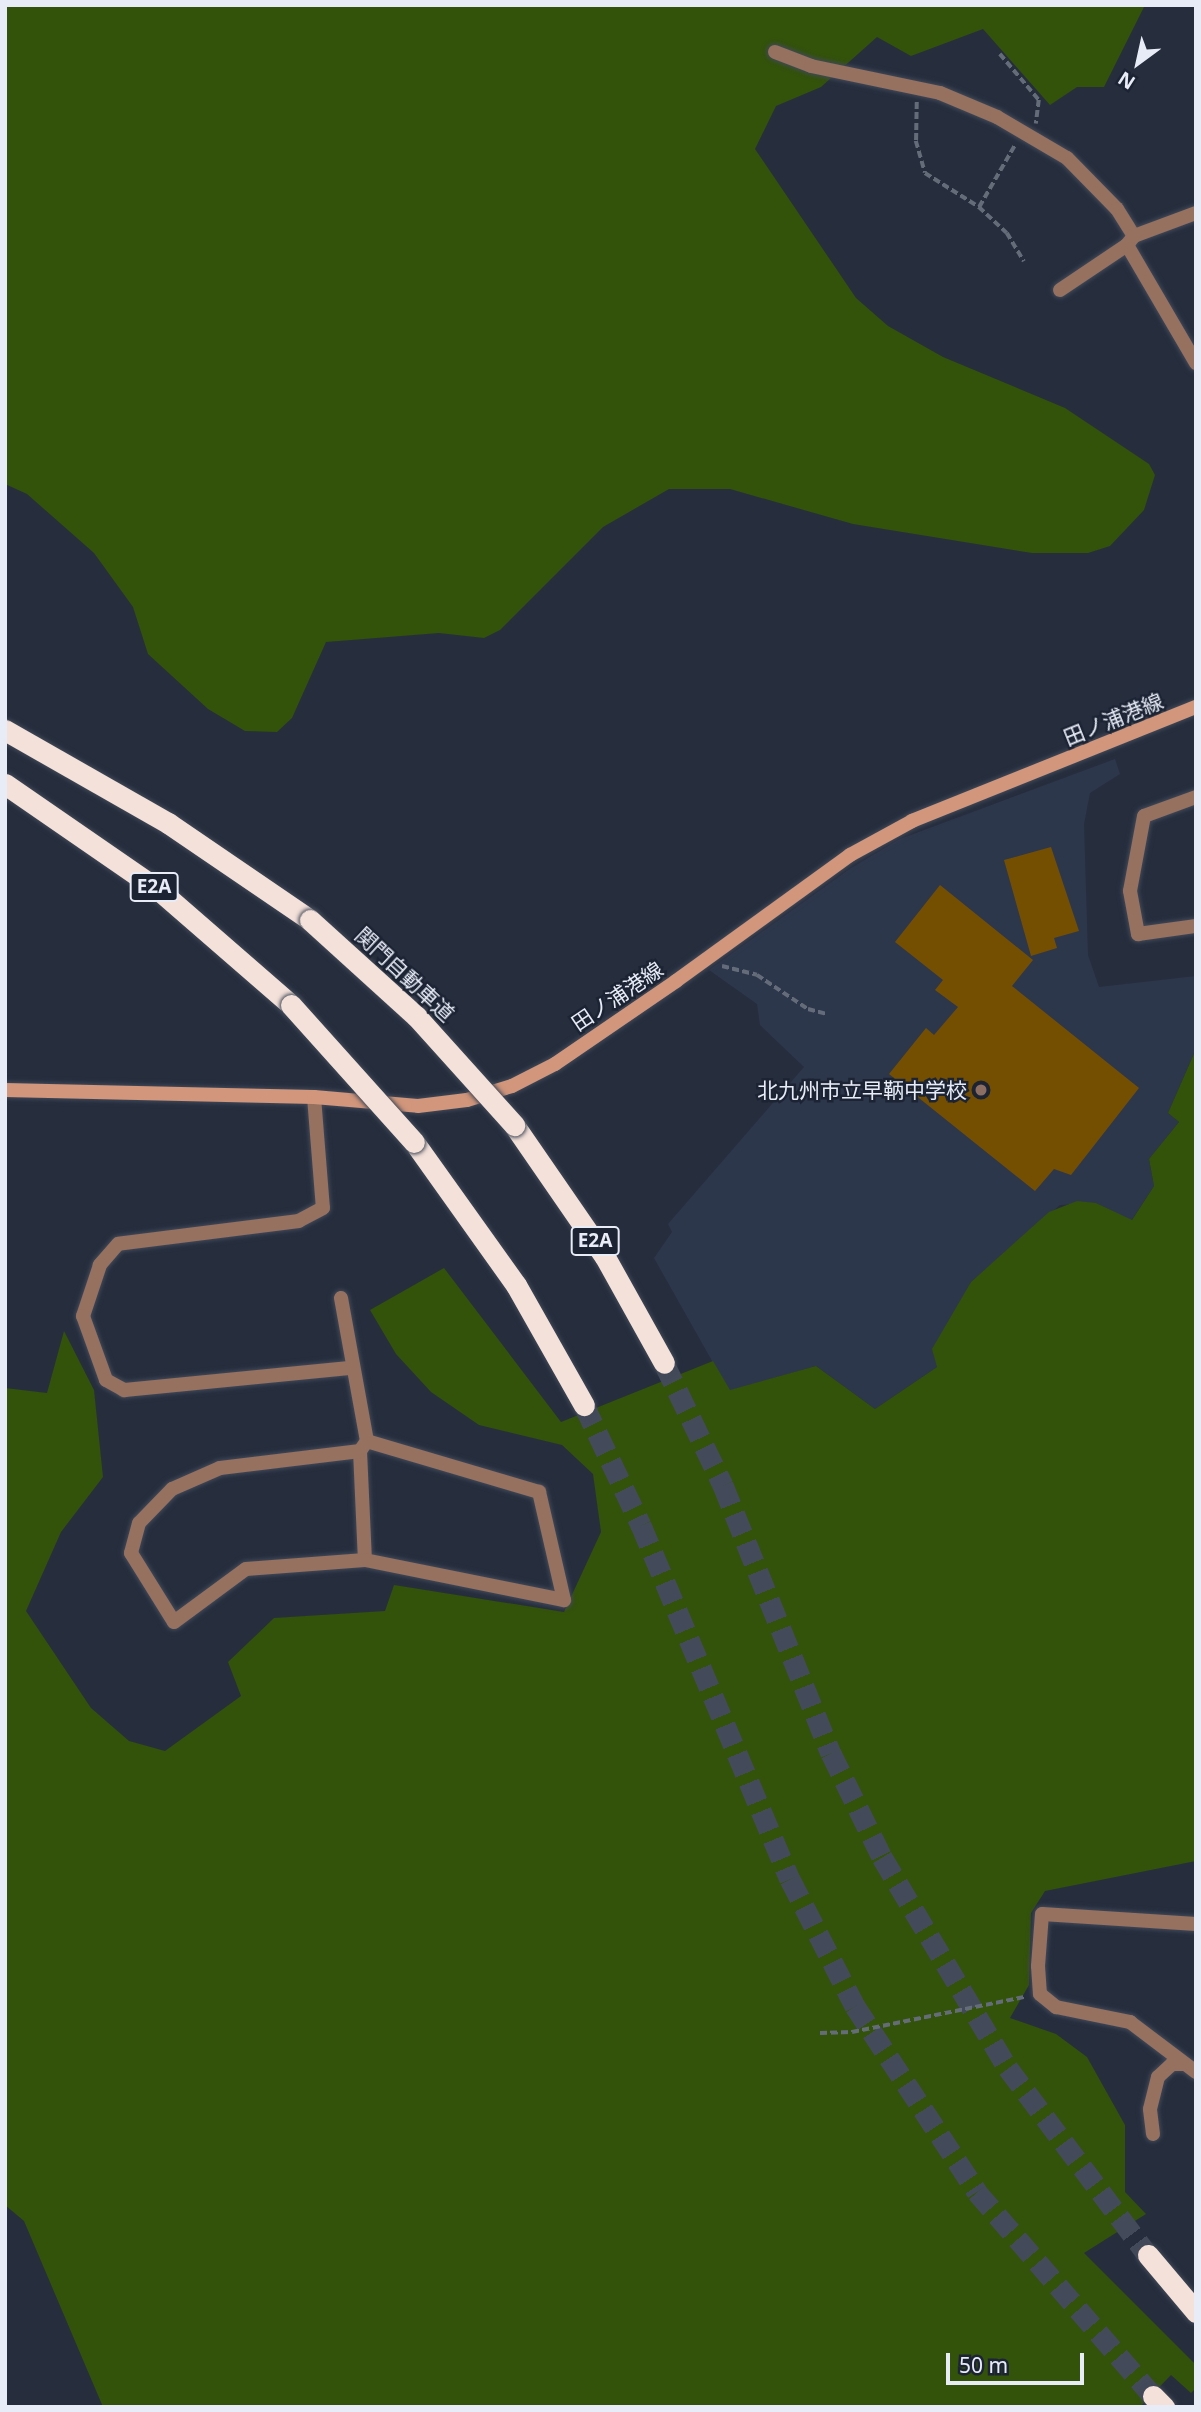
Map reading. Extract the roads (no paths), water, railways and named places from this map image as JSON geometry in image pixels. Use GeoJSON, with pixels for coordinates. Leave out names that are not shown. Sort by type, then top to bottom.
{"type":"FeatureCollection","features":[{"type":"Feature","properties":{"kind":"highway","name":"関門自動車道"},"geometry":{"type":"LineString","coordinates":[[5,730],[234,864],[310,920],[416,1016],[514,1125],[605,1257],[664,1363]]}},
{"type":"Feature","properties":{"kind":"highway","name":"E2A"},"geometry":{"type":"LineString","coordinates":[[5,784],[160,891],[291,1005],[414,1142],[516,1285],[584,1405]]}},
{"type":"Feature","properties":{"kind":"highway"},"geometry":{"type":"LineString","coordinates":[[1148,2255],[1196,2312]]}},
{"type":"Feature","properties":{"kind":"main road","name":"田ノ浦港線"},"geometry":{"type":"LineString","coordinates":[[5,1090],[314,1097],[418,1106],[467,1100],[512,1086],[555,1064],[850,855],[912,821],[1196,707]]}},
{"type":"Feature","properties":{"kind":"street"},"geometry":{"type":"LineString","coordinates":[[775,52],[811,66],[919,86],[1027,133],[1094,183],[1130,241],[1196,363]]}},
{"type":"Feature","properties":{"kind":"street"},"geometry":{"type":"LineString","coordinates":[[1060,290],[1130,241],[1196,214]]}},
{"type":"Feature","properties":{"kind":"street"},"geometry":{"type":"LineString","coordinates":[[1196,797],[1144,816],[1130,891],[1139,934],[1196,926]]}},
{"type":"Feature","properties":{"kind":"street"},"geometry":{"type":"LineString","coordinates":[[314,1097],[323,1208],[299,1221],[118,1244],[100,1265],[83,1316],[106,1380],[124,1390],[350,1368]]}},
{"type":"Feature","properties":{"kind":"street"},"geometry":{"type":"LineString","coordinates":[[341,1298],[363,1446],[366,1560]]}},
{"type":"Feature","properties":{"kind":"street"},"geometry":{"type":"LineString","coordinates":[[363,1446],[539,1492],[564,1600],[366,1560],[246,1569],[174,1622],[131,1553],[139,1523],[184,1484],[220,1468],[363,1446]]}},
{"type":"Feature","properties":{"kind":"street"},"geometry":{"type":"LineString","coordinates":[[1190,2068],[1130,2022],[1056,2007],[1040,1994],[1042,1914],[1196,1924]]}},
{"type":"Feature","properties":{"kind":"street"},"geometry":{"type":"LineString","coordinates":[[1153,2134],[1150,2109],[1158,2077],[1172,2064],[1190,2068]]}},
{"type":"Feature","properties":{"kind":"tunnel"},"geometry":{"type":"LineString","coordinates":[[664,1363],[723,1485],[831,1753],[882,1857],[1008,2068],[1148,2255]]}},
{"type":"Feature","properties":{"kind":"tunnel"},"geometry":{"type":"LineString","coordinates":[[584,1405],[641,1525],[790,1879],[855,2006],[977,2192],[1153,2396]]}},
{"type":"Feature","properties":{"kind":"place","name":"北九州市立早鞆中学校"},"geometry":{"type":"Point","coordinates":[981,1090]}}]}
